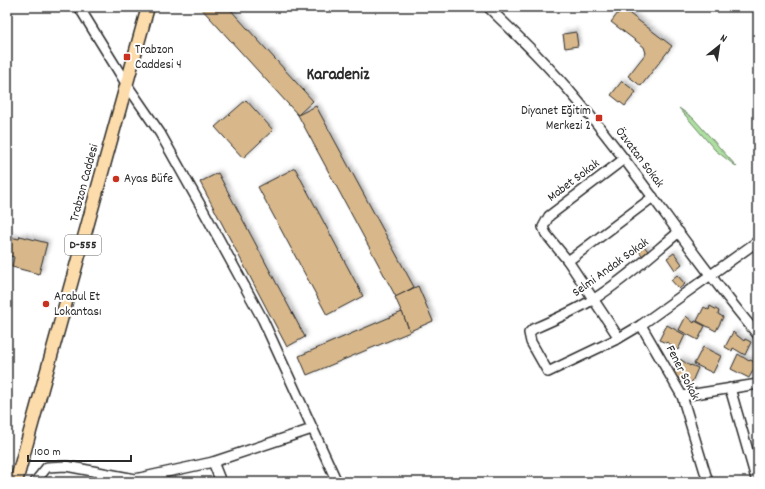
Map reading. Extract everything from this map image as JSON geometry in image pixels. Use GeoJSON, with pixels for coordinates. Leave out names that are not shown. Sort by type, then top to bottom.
{"type":"FeatureCollection","features":[{"type":"Feature","properties":{"kind":"main road","name":"Trabzon Caddesi"},"geometry":{"type":"LineString","coordinates":[[16,482],[148,7]]}},
{"type":"Feature","properties":{"kind":"street"},"geometry":{"type":"LineString","coordinates":[[79,7],[127,85],[160,133],[263,320],[337,482]]}},
{"type":"Feature","properties":{"kind":"street","name":"Özvatan Sokak"},"geometry":{"type":"LineString","coordinates":[[488,7],[546,64],[624,159],[731,303],[758,335]]}},
{"type":"Feature","properties":{"kind":"street","name":"Mabet Sokak"},"geometry":{"type":"LineString","coordinates":[[568,261],[546,234],[543,227],[549,216],[624,159]]}},
{"type":"Feature","properties":{"kind":"street"},"geometry":{"type":"LineString","coordinates":[[653,197],[568,261],[592,300],[619,338],[641,325],[758,241]]}},
{"type":"Feature","properties":{"kind":"street","name":"Selmi Andak Sokak"},"geometry":{"type":"LineString","coordinates":[[619,338],[548,372],[532,342],[529,333],[533,329],[592,300],[635,268],[678,232]]}},
{"type":"Feature","properties":{"kind":"street","name":"Fener Sokak"},"geometry":{"type":"LineString","coordinates":[[641,325],[682,396],[708,482]]}},
{"type":"Feature","properties":{"kind":"street"},"geometry":{"type":"LineString","coordinates":[[682,396],[758,384]]}},
{"type":"Feature","properties":{"kind":"street"},"geometry":{"type":"LineString","coordinates":[[730,388],[757,482]]}},
{"type":"Feature","properties":{"kind":"street"},"geometry":{"type":"LineString","coordinates":[[35,482],[47,467],[66,466],[136,480],[166,478],[312,429]]}},
{"type":"Feature","properties":{"kind":"street"},"geometry":{"type":"LineString","coordinates":[[214,462],[222,482]]}},
{"type":"Feature","properties":{"kind":"green space"},"geometry":{"type":"Polygon","coordinates":[[[679,108],[693,118],[737,167],[715,150],[679,108]]]}},
{"type":"Feature","properties":{"kind":"building"},"geometry":{"type":"Polygon","coordinates":[[[200,7],[228,7],[313,101],[298,115],[200,7]]]}},
{"type":"Feature","properties":{"kind":"building"},"geometry":{"type":"Polygon","coordinates":[[[622,8],[672,46],[641,86],[628,76],[646,53],[644,47],[611,22],[622,8]]]}},
{"type":"Feature","properties":{"kind":"building"},"geometry":{"type":"Polygon","coordinates":[[[576,32],[578,46],[565,48],[563,34],[576,32]]]}},
{"type":"Feature","properties":{"kind":"building"},"geometry":{"type":"Polygon","coordinates":[[[622,81],[636,92],[625,106],[611,95],[622,81]]]}},
{"type":"Feature","properties":{"kind":"building"},"geometry":{"type":"Polygon","coordinates":[[[246,100],[273,130],[243,158],[215,127],[246,100]]]}},
{"type":"Feature","properties":{"kind":"building"},"geometry":{"type":"Polygon","coordinates":[[[316,106],[414,287],[396,297],[298,115],[316,106]]]}},
{"type":"Feature","properties":{"kind":"building"},"geometry":{"type":"Polygon","coordinates":[[[295,168],[363,296],[327,315],[258,187],[295,168]]]}},
{"type":"Feature","properties":{"kind":"building"},"geometry":{"type":"Polygon","coordinates":[[[218,173],[305,337],[287,347],[200,182],[218,173]]]}},
{"type":"Feature","properties":{"kind":"building"},"geometry":{"type":"Polygon","coordinates":[[[20,236],[47,243],[39,274],[12,267],[14,257],[7,255],[10,237],[19,239],[20,236]]]}},
{"type":"Feature","properties":{"kind":"building"},"geometry":{"type":"Polygon","coordinates":[[[642,243],[650,254],[644,258],[636,247],[642,243]]]}},
{"type":"Feature","properties":{"kind":"building"},"geometry":{"type":"Polygon","coordinates":[[[674,253],[682,264],[675,270],[667,258],[674,253]]]}},
{"type":"Feature","properties":{"kind":"building"},"geometry":{"type":"Polygon","coordinates":[[[677,275],[685,284],[679,289],[671,280],[677,275]]]}},
{"type":"Feature","properties":{"kind":"building"},"geometry":{"type":"Polygon","coordinates":[[[418,286],[433,321],[410,331],[395,297],[418,286]]]}},
{"type":"Feature","properties":{"kind":"building"},"geometry":{"type":"Polygon","coordinates":[[[710,306],[719,311],[718,314],[723,317],[716,331],[697,321],[704,307],[709,310],[710,306]]]}},
{"type":"Feature","properties":{"kind":"building"},"geometry":{"type":"Polygon","coordinates":[[[402,312],[410,332],[307,375],[299,356],[402,312]]]}},
{"type":"Feature","properties":{"kind":"building"},"geometry":{"type":"Polygon","coordinates":[[[686,316],[694,323],[695,321],[705,326],[698,340],[679,330],[686,316]]]}},
{"type":"Feature","properties":{"kind":"building"},"geometry":{"type":"Polygon","coordinates":[[[667,325],[685,335],[678,350],[667,342],[666,343],[659,340],[667,325]]]}},
{"type":"Feature","properties":{"kind":"building"},"geometry":{"type":"Polygon","coordinates":[[[733,332],[744,341],[745,339],[751,342],[745,355],[733,348],[732,351],[725,347],[733,332]]]}},
{"type":"Feature","properties":{"kind":"building"},"geometry":{"type":"Polygon","coordinates":[[[703,347],[721,356],[713,373],[694,364],[703,347]]]}},
{"type":"Feature","properties":{"kind":"building"},"geometry":{"type":"Polygon","coordinates":[[[738,354],[749,361],[750,360],[757,363],[749,378],[731,369],[738,354]]]}},
{"type":"Feature","properties":{"kind":"building"},"geometry":{"type":"Polygon","coordinates":[[[680,359],[690,366],[691,365],[698,368],[691,384],[672,375],[680,359]]]}},
{"type":"Feature","properties":{"kind":"place","name":"Trabzon Caddesi 4"},"geometry":{"type":"Point","coordinates":[127,57]}},
{"type":"Feature","properties":{"kind":"place","name":"Diyanet Eğitim Merkezi 2"},"geometry":{"type":"Point","coordinates":[599,118]}},
{"type":"Feature","properties":{"kind":"place","name":"Ayas Büfe"},"geometry":{"type":"Point","coordinates":[116,179]}},
{"type":"Feature","properties":{"kind":"place","name":"Arabul Et Lokantası"},"geometry":{"type":"Point","coordinates":[46,304]}},
{"type":"Feature","properties":{"kind":"district","name":"Karadeniz"},"geometry":{"type":"Point","coordinates":[338,76]}}]}
